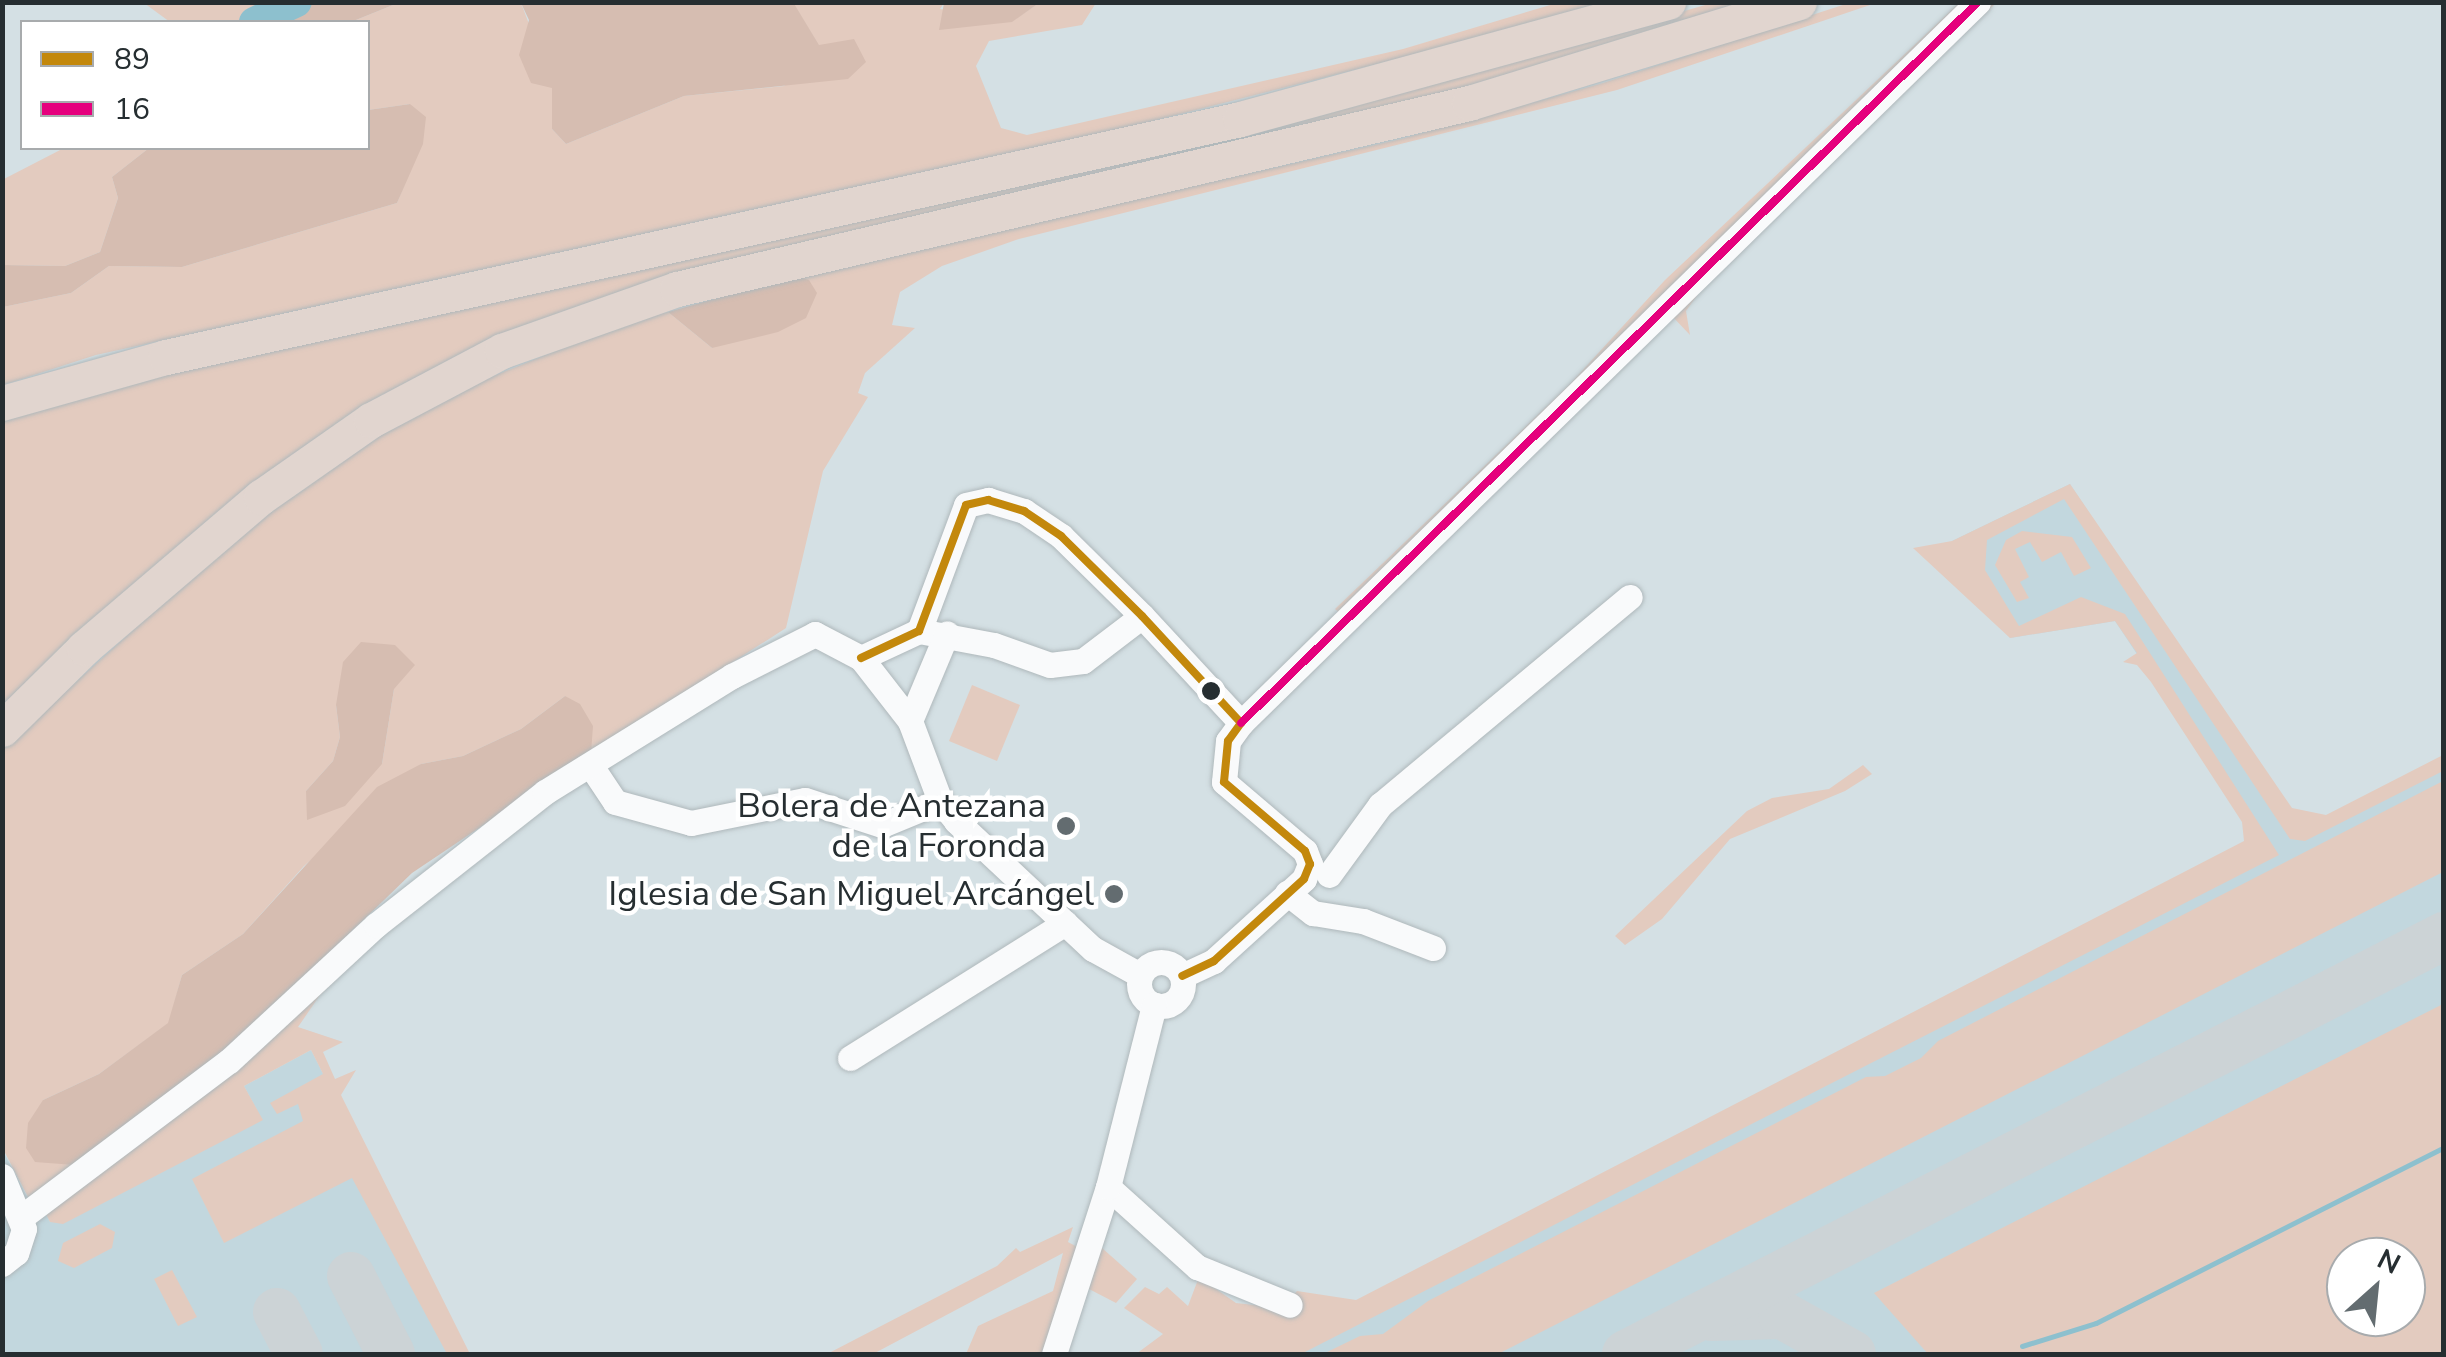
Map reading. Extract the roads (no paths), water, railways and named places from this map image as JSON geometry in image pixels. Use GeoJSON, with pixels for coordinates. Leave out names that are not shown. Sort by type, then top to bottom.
{"type":"FeatureCollection","features":[{"type":"Feature","properties":{"kind":"highway"},"geometry":{"type":"LineString","coordinates":[[2,403],[166,357],[1240,118],[1668,2]]}},
{"type":"Feature","properties":{"kind":"highway"},"geometry":{"type":"LineString","coordinates":[[2,729],[84,648],[260,497],[371,420],[502,351],[677,288],[1430,113],[1799,2]]}},
{"type":"Feature","properties":{"kind":"street"},"geometry":{"type":"LineString","coordinates":[[1363,921],[1305,851],[1224,782],[1228,741],[1241,723],[1978,2]]}},
{"type":"Feature","properties":{"kind":"street"},"geometry":{"type":"LineString","coordinates":[[919,631],[966,505],[988,500],[1024,511],[1061,536],[1241,723]]}},
{"type":"Feature","properties":{"kind":"street"},"geometry":{"type":"LineString","coordinates":[[1182,976],[1214,961],[1287,893],[1319,870],[1380,805],[1630,597]]}},
{"type":"Feature","properties":{"kind":"street"},"geometry":{"type":"LineString","coordinates":[[861,658],[919,631],[948,633],[1050,665],[1083,661],[1142,616]]}},
{"type":"Feature","properties":{"kind":"street"},"geometry":{"type":"LineString","coordinates":[[910,721],[948,633]]}},
{"type":"Feature","properties":{"kind":"street"},"geometry":{"type":"LineString","coordinates":[[23,1216],[228,1061],[376,925],[545,792],[732,676],[815,634],[861,658],[910,721],[940,800],[1093,949],[1140,975]]}},
{"type":"Feature","properties":{"kind":"street"},"geometry":{"type":"LineString","coordinates":[[591,766],[615,802],[691,824],[805,800],[882,825],[940,800]]}},
{"type":"Feature","properties":{"kind":"street"},"geometry":{"type":"LineString","coordinates":[[1287,893],[1313,913],[1363,921],[1433,948]]}},
{"type":"Feature","properties":{"kind":"street"},"geometry":{"type":"LineString","coordinates":[[850,1058],[1066,923]]}},
{"type":"Feature","properties":{"kind":"street"},"geometry":{"type":"LineString","coordinates":[[1140,975],[1166,962],[1182,976]]}},
{"type":"Feature","properties":{"kind":"street"},"geometry":{"type":"LineString","coordinates":[[1140,975],[1140,993],[1154,1005]]}},
{"type":"Feature","properties":{"kind":"street"},"geometry":{"type":"LineString","coordinates":[[1154,1005],[1177,999],[1182,976]]}},
{"type":"Feature","properties":{"kind":"street"},"geometry":{"type":"LineString","coordinates":[[1054,1354],[1108,1187],[1154,1005]]}},
{"type":"Feature","properties":{"kind":"street"},"geometry":{"type":"LineString","coordinates":[[2,1176],[23,1216],[21,1242],[2,1264]]}},
{"type":"Feature","properties":{"kind":"street"},"geometry":{"type":"LineString","coordinates":[[1108,1187],[1197,1267],[1290,1305]]}},
{"type":"Feature","properties":{"kind":"waterway"},"geometry":{"type":"LineString","coordinates":[[258,20],[297,2]]}},
{"type":"Feature","properties":{"kind":"waterway"},"geometry":{"type":"LineString","coordinates":[[2022,1346],[2096,1323],[2444,1147]]}},
{"type":"Feature","properties":{"kind":"place","name":"Bolera de Antezana de la Foronda"},"geometry":{"type":"Point","coordinates":[1066,826]}},
{"type":"Feature","properties":{"kind":"place","name":"Iglesia de San Miguel Arcángel"},"geometry":{"type":"Point","coordinates":[1114,894]}}]}
